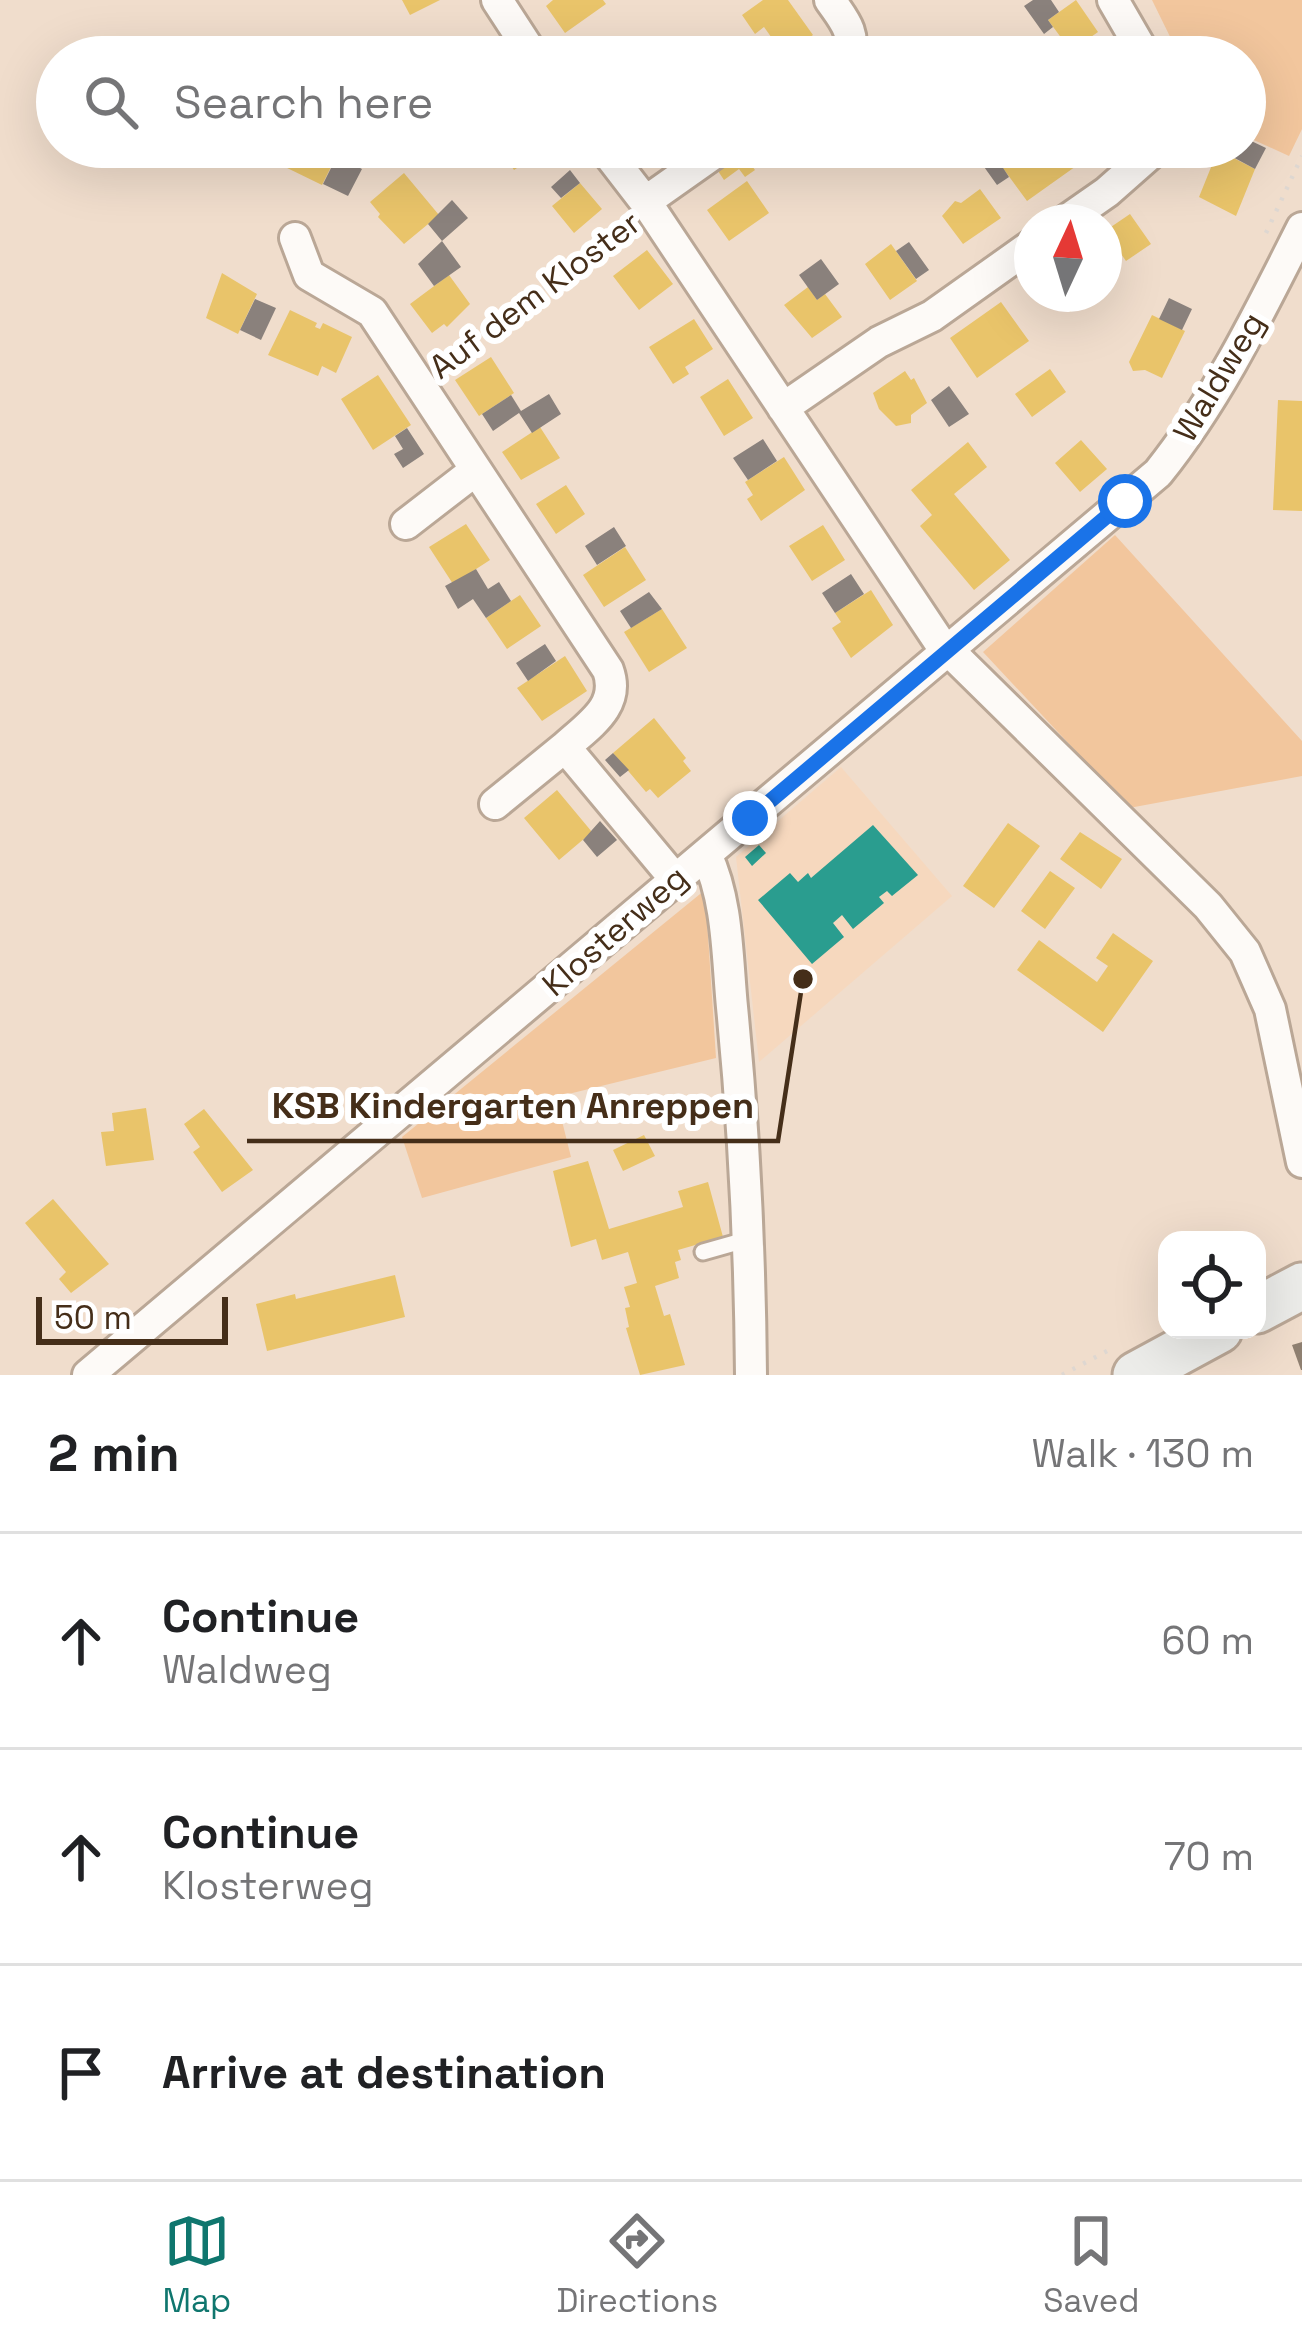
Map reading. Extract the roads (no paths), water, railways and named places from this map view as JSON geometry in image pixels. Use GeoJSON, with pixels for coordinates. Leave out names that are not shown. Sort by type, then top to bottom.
{"type":"FeatureCollection","features":[{"type":"Feature","properties":{"kind":"main road"},"geometry":{"type":"LineString","coordinates":[[1266,1305],[1302,1286]]}},
{"type":"Feature","properties":{"kind":"main road"},"geometry":{"type":"LineString","coordinates":[[1136,1375],[1202,1339]]}},
{"type":"Feature","properties":{"kind":"street"},"geometry":{"type":"LineString","coordinates":[[496,0],[520,36]]}},
{"type":"Feature","properties":{"kind":"street"},"geometry":{"type":"LineString","coordinates":[[830,0],[852,36]]}},
{"type":"Feature","properties":{"kind":"street"},"geometry":{"type":"LineString","coordinates":[[1113,0],[1134,36]]}},
{"type":"Feature","properties":{"kind":"street"},"geometry":{"type":"LineString","coordinates":[[619,168],[938,640],[1208,906],[1245,952],[1270,1009],[1302,1162]]}},
{"type":"Feature","properties":{"kind":"street"},"geometry":{"type":"LineString","coordinates":[[647,205],[695,168]]}},
{"type":"Feature","properties":{"kind":"street"},"geometry":{"type":"LineString","coordinates":[[1090,204],[1134,168]]}},
{"type":"Feature","properties":{"kind":"street","name":"Waldweg"},"geometry":{"type":"LineString","coordinates":[[950,649],[1158,473],[1192,431],[1302,228]]}},
{"type":"Feature","properties":{"kind":"street","name":"Auf dem Kloster"},"geometry":{"type":"LineString","coordinates":[[295,238],[309,275],[372,312],[612,678],[603,713],[494,804]]}},
{"type":"Feature","properties":{"kind":"street"},"geometry":{"type":"LineString","coordinates":[[783,407],[879,342],[932,316],[1014,258]]}},
{"type":"Feature","properties":{"kind":"street"},"geometry":{"type":"LineString","coordinates":[[406,524],[476,470]]}},
{"type":"Feature","properties":{"kind":"street","name":"Klosterweg"},"geometry":{"type":"LineString","coordinates":[[88,1375],[950,649]]}},
{"type":"Feature","properties":{"kind":"street"},"geometry":{"type":"LineString","coordinates":[[566,747],[675,879]]}},
{"type":"Feature","properties":{"kind":"street"},"geometry":{"type":"LineString","coordinates":[[706,854],[720,884],[749,1239],[752,1375]]}},
{"type":"Feature","properties":{"kind":"lane"},"geometry":{"type":"LineString","coordinates":[[703,1252],[749,1239]]}},
{"type":"Feature","properties":{"kind":"place","name":"KSB Kindergarten Anreppen"},"geometry":{"type":"Point","coordinates":[803,979]}}]}
